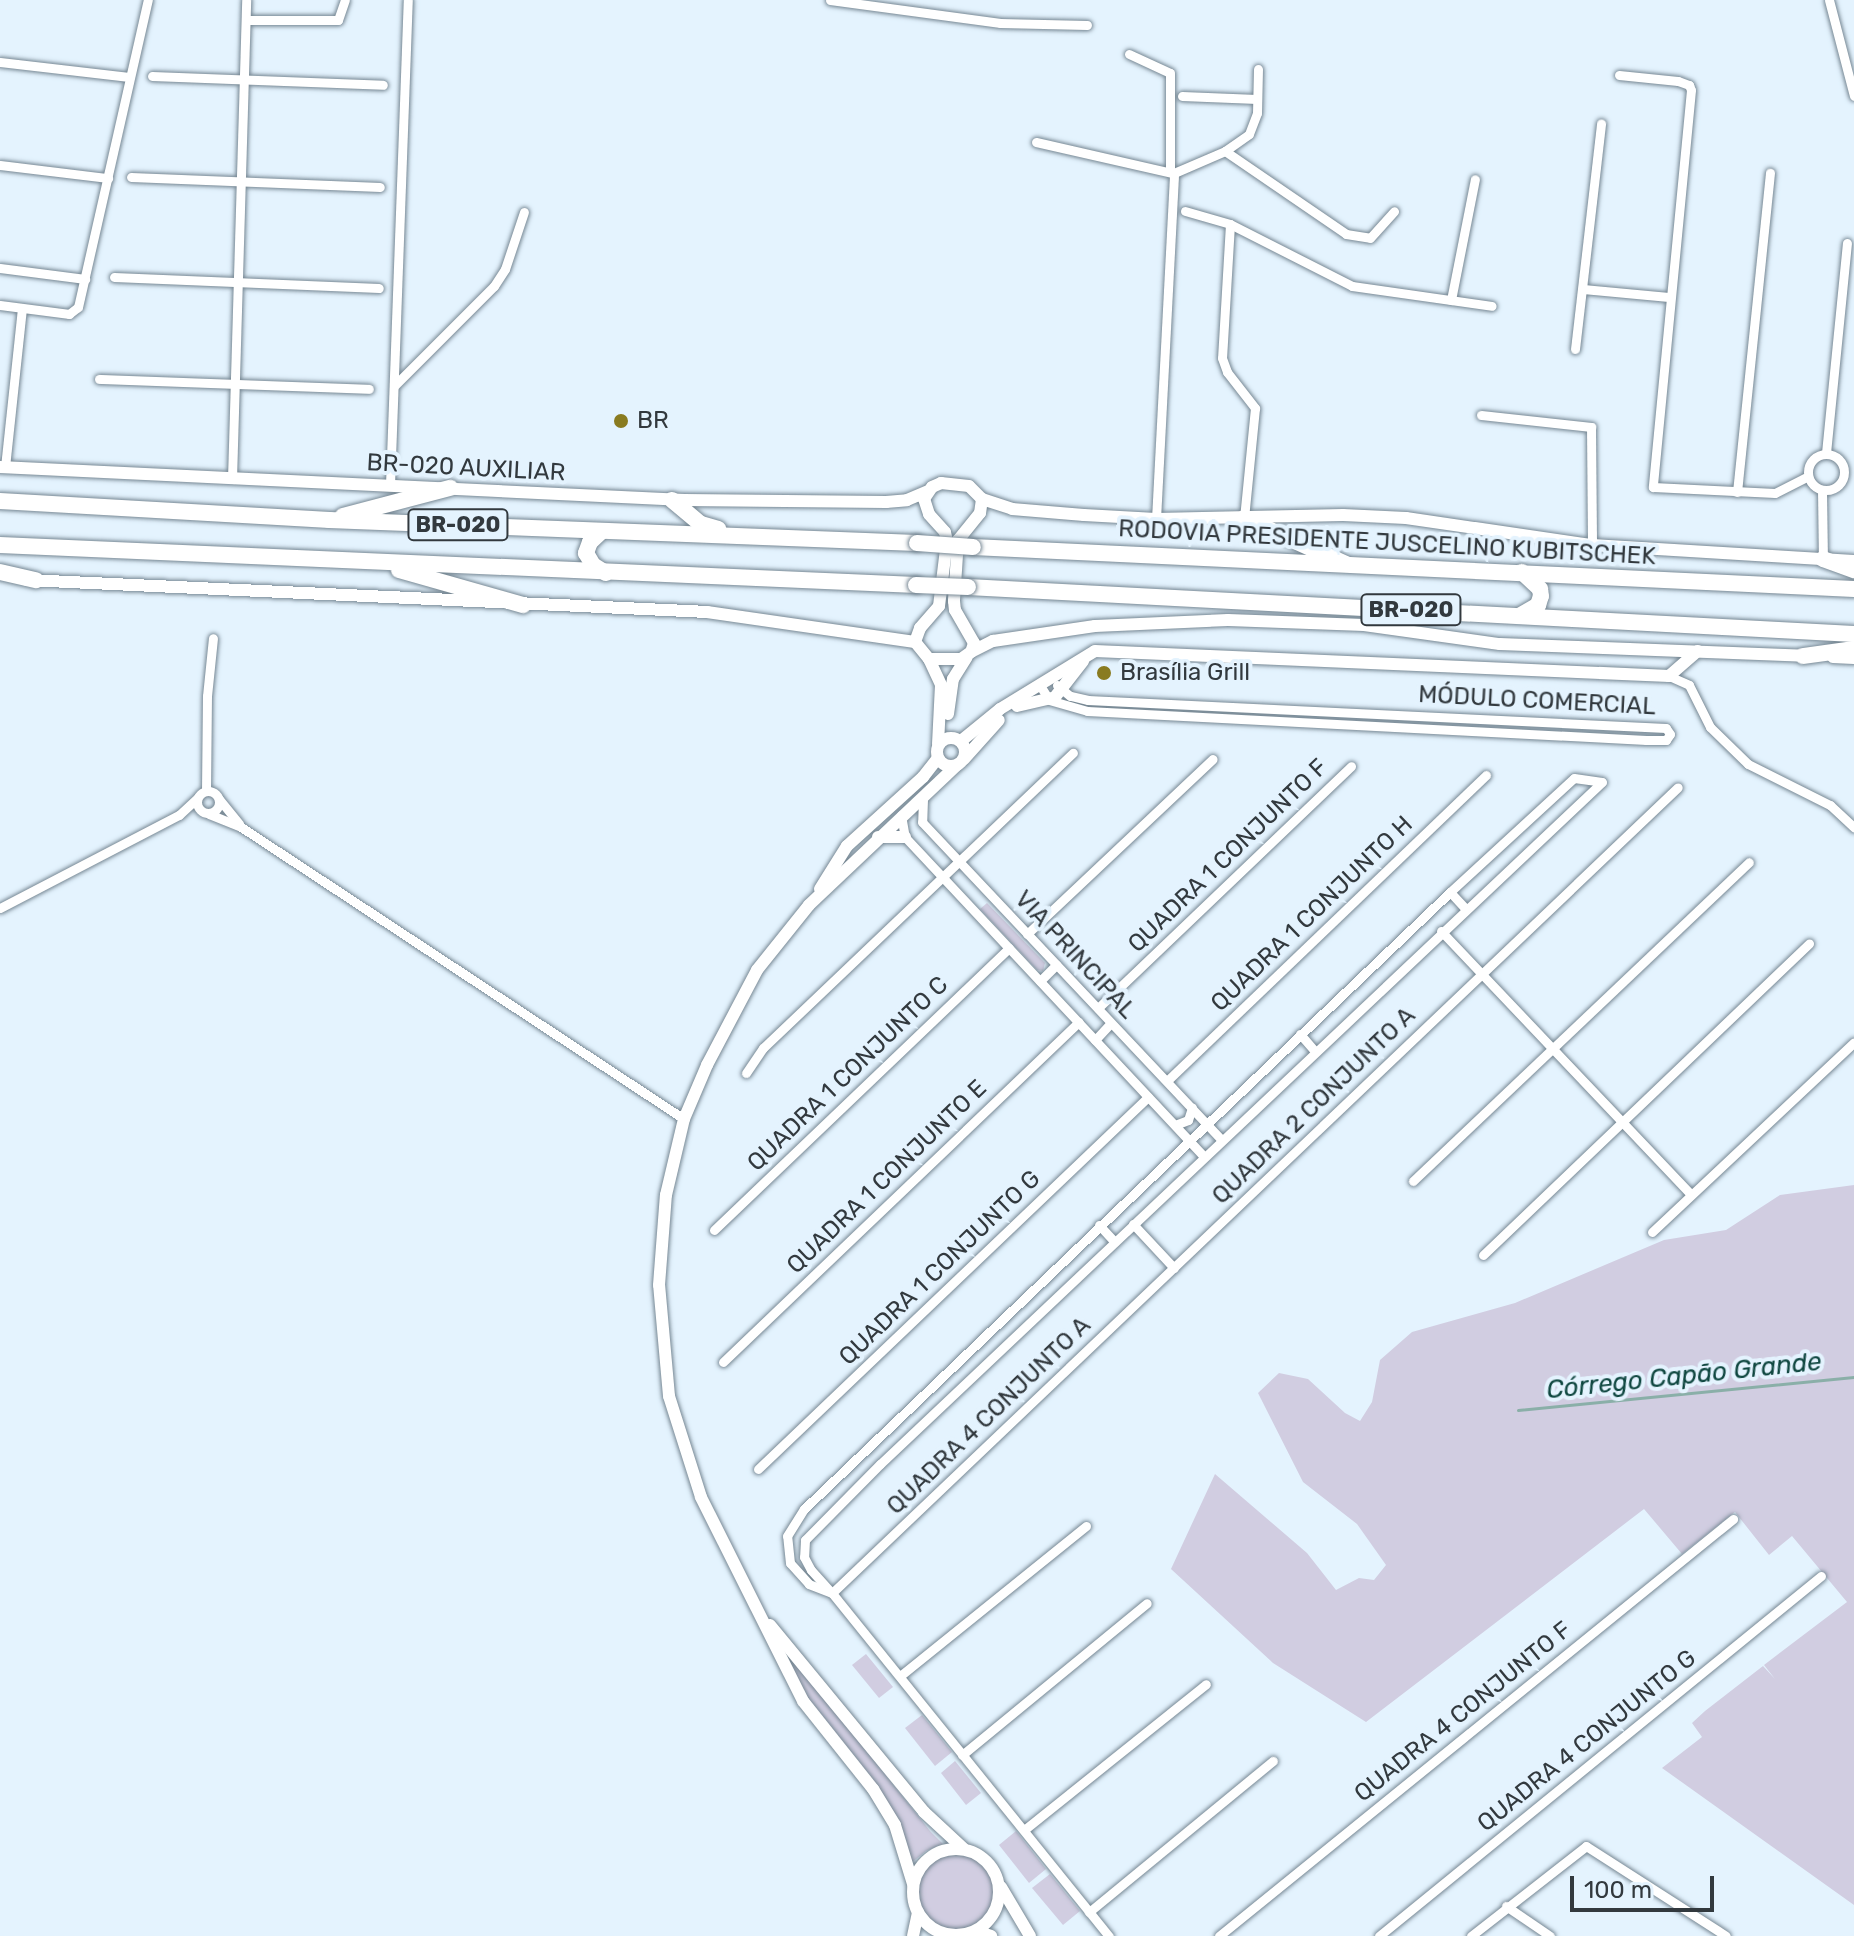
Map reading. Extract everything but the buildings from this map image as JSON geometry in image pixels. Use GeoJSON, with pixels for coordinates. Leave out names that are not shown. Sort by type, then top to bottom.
{"type":"FeatureCollection","features":[{"type":"Feature","properties":{"kind":"highway"},"geometry":{"type":"LineString","coordinates":[[329,520],[450,488]]}},
{"type":"Feature","properties":{"kind":"highway"},"geometry":{"type":"LineString","coordinates":[[672,500],[701,524],[743,536]]}},
{"type":"Feature","properties":{"kind":"highway","name":"BR-020"},"geometry":{"type":"LineString","coordinates":[[0,501],[329,520],[743,536]]}},
{"type":"Feature","properties":{"kind":"highway"},"geometry":{"type":"LineString","coordinates":[[1244,518],[1354,567]]}},
{"type":"Feature","properties":{"kind":"highway"},"geometry":{"type":"LineString","coordinates":[[602,531],[590,542],[586,553],[593,565],[607,574]]}},
{"type":"Feature","properties":{"kind":"highway","name":"RODOVIA PRESIDENTE JUSCELINO KUBITSCHEK"},"geometry":{"type":"LineString","coordinates":[[743,536],[1854,589]]}},
{"type":"Feature","properties":{"kind":"highway","name":"BR-020"},"geometry":{"type":"LineString","coordinates":[[0,545],[607,574],[968,587],[1854,634]]}},
{"type":"Feature","properties":{"kind":"highway"},"geometry":{"type":"LineString","coordinates":[[1823,559],[1854,570]]}},
{"type":"Feature","properties":{"kind":"highway"},"geometry":{"type":"LineString","coordinates":[[370,562],[523,605]]}},
{"type":"Feature","properties":{"kind":"highway"},"geometry":{"type":"LineString","coordinates":[[0,572],[36,580]]}},
{"type":"Feature","properties":{"kind":"highway"},"geometry":{"type":"LineString","coordinates":[[1520,616],[1534,608],[1541,596],[1540,589],[1522,572]]}},
{"type":"Feature","properties":{"kind":"highway"},"geometry":{"type":"LineString","coordinates":[[1803,656],[1854,649]]}},
{"type":"Feature","properties":{"kind":"main road","name":"BR-020 AUXILIAR"},"geometry":{"type":"LineString","coordinates":[[2,467],[672,500],[886,502],[907,500],[941,483],[963,484],[977,491],[982,499],[1012,509],[1156,519],[1343,515],[1406,518],[1592,545],[1854,561]]}},
{"type":"Feature","properties":{"kind":"main road"},"geometry":{"type":"LineString","coordinates":[[915,642],[920,628],[939,606],[947,541],[945,532],[925,507],[928,491]]}},
{"type":"Feature","properties":{"kind":"main road"},"geometry":{"type":"LineString","coordinates":[[960,762],[965,750],[955,739],[951,685],[969,654],[973,636],[959,619],[954,601],[958,540],[980,513],[982,499]]}},
{"type":"Feature","properties":{"kind":"main road"},"geometry":{"type":"LineString","coordinates":[[0,579],[212,586],[523,605],[707,612],[915,642],[929,659],[941,685],[938,758],[847,846],[809,905],[757,970],[707,1065],[684,1119],[666,1195],[659,1285],[669,1396],[701,1497],[803,1701],[883,1803],[895,1825],[913,1884],[918,1913],[913,1936]]}},
{"type":"Feature","properties":{"kind":"main road"},"geometry":{"type":"LineString","coordinates":[[929,659],[952,661],[993,641],[1095,626],[1228,620],[1364,625],[1500,644],[1854,658]]}},
{"type":"Feature","properties":{"kind":"main road","name":"MÓDULO COMERCIAL"},"geometry":{"type":"LineString","coordinates":[[1500,644],[1517,669]]}},
{"type":"Feature","properties":{"kind":"main road","name":"MÓDULO COMERCIAL"},"geometry":{"type":"LineString","coordinates":[[955,739],[1095,651],[1109,649],[1669,676],[1698,651]]}},
{"type":"Feature","properties":{"kind":"main road"},"geometry":{"type":"LineString","coordinates":[[809,905],[1017,706],[1049,700],[1063,691],[1087,657]]}},
{"type":"Feature","properties":{"kind":"main road"},"geometry":{"type":"LineString","coordinates":[[938,744],[955,739]]}},
{"type":"Feature","properties":{"kind":"main road"},"geometry":{"type":"LineString","coordinates":[[938,758],[944,764],[960,762]]}},
{"type":"Feature","properties":{"kind":"main road"},"geometry":{"type":"LineString","coordinates":[[900,797],[901,815]]}},
{"type":"Feature","properties":{"kind":"main road"},"geometry":{"type":"LineString","coordinates":[[878,837],[905,837]]}},
{"type":"Feature","properties":{"kind":"main road"},"geometry":{"type":"LineString","coordinates":[[757,1609],[924,1812],[964,1849],[986,1861],[1030,1936]]}},
{"type":"Feature","properties":{"kind":"main road"},"geometry":{"type":"LineString","coordinates":[[913,1884],[926,1861],[937,1853],[964,1849]]}},
{"type":"Feature","properties":{"kind":"main road"},"geometry":{"type":"LineString","coordinates":[[968,1934],[996,1910],[999,1882]]}},
{"type":"Feature","properties":{"kind":"main road"},"geometry":{"type":"LineString","coordinates":[[918,1913],[933,1929],[943,1934],[991,1936]]}},
{"type":"Feature","properties":{"kind":"street"},"geometry":{"type":"LineString","coordinates":[[0,305],[75,312],[148,0]]}},
{"type":"Feature","properties":{"kind":"street"},"geometry":{"type":"LineString","coordinates":[[232,479],[232,386],[246,0]]}},
{"type":"Feature","properties":{"kind":"street"},"geometry":{"type":"LineString","coordinates":[[246,20],[336,20],[342,16],[345,0]]}},
{"type":"Feature","properties":{"kind":"street"},"geometry":{"type":"LineString","coordinates":[[390,485],[408,0]]}},
{"type":"Feature","properties":{"kind":"street"},"geometry":{"type":"LineString","coordinates":[[830,0],[1000,23],[1087,25]]}},
{"type":"Feature","properties":{"kind":"street"},"geometry":{"type":"LineString","coordinates":[[1829,0],[1854,96]]}},
{"type":"Feature","properties":{"kind":"street"},"geometry":{"type":"LineString","coordinates":[[1129,54],[1170,73],[1172,173],[1156,519]]}},
{"type":"Feature","properties":{"kind":"street"},"geometry":{"type":"LineString","coordinates":[[0,62],[129,77]]}},
{"type":"Feature","properties":{"kind":"street"},"geometry":{"type":"LineString","coordinates":[[1036,142],[1172,173],[1225,151],[1255,125],[1258,69]]}},
{"type":"Feature","properties":{"kind":"street"},"geometry":{"type":"LineString","coordinates":[[1619,75],[1678,81],[1689,85],[1691,90],[1653,487],[1775,493],[1808,476]]}},
{"type":"Feature","properties":{"kind":"street"},"geometry":{"type":"LineString","coordinates":[[152,76],[383,85]]}},
{"type":"Feature","properties":{"kind":"street"},"geometry":{"type":"LineString","coordinates":[[1182,96],[1257,99]]}},
{"type":"Feature","properties":{"kind":"street"},"geometry":{"type":"LineString","coordinates":[[1575,349],[1601,123]]}},
{"type":"Feature","properties":{"kind":"street"},"geometry":{"type":"LineString","coordinates":[[1225,151],[1346,234],[1370,238],[1394,211]]}},
{"type":"Feature","properties":{"kind":"street"},"geometry":{"type":"LineString","coordinates":[[0,165],[108,178]]}},
{"type":"Feature","properties":{"kind":"street"},"geometry":{"type":"LineString","coordinates":[[1737,492],[1770,173]]}},
{"type":"Feature","properties":{"kind":"street"},"geometry":{"type":"LineString","coordinates":[[131,177],[380,187]]}},
{"type":"Feature","properties":{"kind":"street"},"geometry":{"type":"LineString","coordinates":[[1451,300],[1475,179]]}},
{"type":"Feature","properties":{"kind":"street"},"geometry":{"type":"LineString","coordinates":[[1185,211],[1230,224],[1352,286],[1492,306]]}},
{"type":"Feature","properties":{"kind":"street"},"geometry":{"type":"LineString","coordinates":[[394,386],[494,286],[505,269],[524,212]]}},
{"type":"Feature","properties":{"kind":"street"},"geometry":{"type":"LineString","coordinates":[[1230,224],[1222,358],[1227,372],[1255,408],[1244,518]]}},
{"type":"Feature","properties":{"kind":"street"},"geometry":{"type":"LineString","coordinates":[[1826,453],[1847,243]]}},
{"type":"Feature","properties":{"kind":"street"},"geometry":{"type":"LineString","coordinates":[[0,268],[85,279]]}},
{"type":"Feature","properties":{"kind":"street"},"geometry":{"type":"LineString","coordinates":[[114,277],[379,288]]}},
{"type":"Feature","properties":{"kind":"street"},"geometry":{"type":"LineString","coordinates":[[1583,289],[1669,297]]}},
{"type":"Feature","properties":{"kind":"street"},"geometry":{"type":"LineString","coordinates":[[2,467],[22,309]]}},
{"type":"Feature","properties":{"kind":"street"},"geometry":{"type":"LineString","coordinates":[[99,379],[369,389]]}},
{"type":"Feature","properties":{"kind":"street"},"geometry":{"type":"LineString","coordinates":[[1481,415],[1591,427],[1592,545]]}},
{"type":"Feature","properties":{"kind":"street"},"geometry":{"type":"LineString","coordinates":[[1826,453],[1838,457],[1844,468],[1843,480],[1838,486],[1822,490],[1813,485],[1808,476],[1809,465],[1815,457],[1826,453]]}},
{"type":"Feature","properties":{"kind":"street"},"geometry":{"type":"LineString","coordinates":[[1843,480],[1854,484]]}},
{"type":"Feature","properties":{"kind":"street"},"geometry":{"type":"LineString","coordinates":[[1822,490],[1823,559]]}},
{"type":"Feature","properties":{"kind":"street"},"geometry":{"type":"LineString","coordinates":[[206,791],[207,696],[213,638]]}},
{"type":"Feature","properties":{"kind":"street"},"geometry":{"type":"LineString","coordinates":[[1669,676],[1689,685],[1710,727],[1748,764],[1830,805],[1854,827]]}},
{"type":"Feature","properties":{"kind":"street"},"geometry":{"type":"LineString","coordinates":[[1046,683],[1049,700]]}},
{"type":"Feature","properties":{"kind":"street","name":"MÓDULO COMERCIAL"},"geometry":{"type":"LineString","coordinates":[[1046,683],[1088,705]]}},
{"type":"Feature","properties":{"kind":"street","name":"MÓDULO COMERCIAL"},"geometry":{"type":"LineString","coordinates":[[1049,700],[1410,728],[1646,740],[1666,740],[1670,734],[1666,728],[1524,721],[1258,714]]}},
{"type":"Feature","properties":{"kind":"street"},"geometry":{"type":"LineString","coordinates":[[1410,728],[1411,716]]}},
{"type":"Feature","properties":{"kind":"street"},"geometry":{"type":"LineString","coordinates":[[1523,734],[1524,721]]}},
{"type":"Feature","properties":{"kind":"street"},"geometry":{"type":"LineString","coordinates":[[1645,727],[1646,740]]}},
{"type":"Feature","properties":{"kind":"street"},"geometry":{"type":"LineString","coordinates":[[746,1073],[763,1048],[957,859],[1073,753]]}},
{"type":"Feature","properties":{"kind":"street"},"geometry":{"type":"LineString","coordinates":[[1027,934],[1213,759]]}},
{"type":"Feature","properties":{"kind":"street","name":"QUADRA 1 CONJUNTO F"},"geometry":{"type":"LineString","coordinates":[[1098,1008],[1351,766]]}},
{"type":"Feature","properties":{"kind":"street","name":"QUADRA 1 CONJUNTO H"},"geometry":{"type":"LineString","coordinates":[[1167,1081],[1486,775]]}},
{"type":"Feature","properties":{"kind":"street"},"geometry":{"type":"LineString","coordinates":[[832,1593],[809,1584],[794,1571],[787,1552],[787,1536],[798,1516],[1188,1139],[1574,778],[1602,782],[1465,908],[880,1464],[805,1540],[806,1563],[832,1593],[900,1676],[1109,1936]]}},
{"type":"Feature","properties":{"kind":"street","name":"QUADRA 2 CONJUNTO A"},"geometry":{"type":"LineString","coordinates":[[1174,1268],[1678,787]]}},
{"type":"Feature","properties":{"kind":"street"},"geometry":{"type":"LineString","coordinates":[[0,908],[179,815],[206,791]]}},
{"type":"Feature","properties":{"kind":"street"},"geometry":{"type":"LineString","coordinates":[[206,791],[219,799],[241,827]]}},
{"type":"Feature","properties":{"kind":"street","name":"VIA PRINCIPAL"},"geometry":{"type":"LineString","coordinates":[[927,791],[921,805],[922,822],[1222,1140]]}},
{"type":"Feature","properties":{"kind":"street"},"geometry":{"type":"LineString","coordinates":[[197,798],[205,813],[241,827],[684,1119]]}},
{"type":"Feature","properties":{"kind":"street"},"geometry":{"type":"LineString","coordinates":[[179,815],[216,810],[219,799]]}},
{"type":"Feature","properties":{"kind":"street"},"geometry":{"type":"LineString","coordinates":[[901,815],[905,837]]}},
{"type":"Feature","properties":{"kind":"street","name":"VIA PRINCIPAL"},"geometry":{"type":"LineString","coordinates":[[905,837],[1204,1156]]}},
{"type":"Feature","properties":{"kind":"street"},"geometry":{"type":"LineString","coordinates":[[1413,1181],[1551,1046],[1749,862]]}},
{"type":"Feature","properties":{"kind":"street"},"geometry":{"type":"LineString","coordinates":[[1450,892],[1465,908]]}},
{"type":"Feature","properties":{"kind":"street"},"geometry":{"type":"LineString","coordinates":[[1441,931],[1691,1194]]}},
{"type":"Feature","properties":{"kind":"street"},"geometry":{"type":"LineString","coordinates":[[1483,1255],[1809,944]]}},
{"type":"Feature","properties":{"kind":"street","name":"QUADRA 1 CONJUNTO C"},"geometry":{"type":"LineString","coordinates":[[714,1230],[1009,948]]}},
{"type":"Feature","properties":{"kind":"street"},"geometry":{"type":"LineString","coordinates":[[1040,981],[1056,965]]}},
{"type":"Feature","properties":{"kind":"street","name":"QUADRA 1 CONJUNTO E"},"geometry":{"type":"LineString","coordinates":[[723,1362],[1079,1022]]}},
{"type":"Feature","properties":{"kind":"street"},"geometry":{"type":"LineString","coordinates":[[1095,1040],[1111,1023]]}},
{"type":"Feature","properties":{"kind":"street"},"geometry":{"type":"LineString","coordinates":[[1300,1034],[1315,1051]]}},
{"type":"Feature","properties":{"kind":"street"},"geometry":{"type":"LineString","coordinates":[[1652,1232],[1854,1042]]}},
{"type":"Feature","properties":{"kind":"street","name":"QUADRA 1 CONJUNTO G"},"geometry":{"type":"LineString","coordinates":[[758,1469],[1148,1097]]}},
{"type":"Feature","properties":{"kind":"street"},"geometry":{"type":"LineString","coordinates":[[1175,1125],[1188,1120],[1192,1108]]}},
{"type":"Feature","properties":{"kind":"street"},"geometry":{"type":"LineString","coordinates":[[1133,1224],[1174,1268]]}},
{"type":"Feature","properties":{"kind":"street"},"geometry":{"type":"LineString","coordinates":[[1099,1225],[1115,1242]]}},
{"type":"Feature","properties":{"kind":"street","name":"QUADRA 4 CONJUNTO A"},"geometry":{"type":"LineString","coordinates":[[832,1593],[1174,1268]]}},
{"type":"Feature","properties":{"kind":"street"},"geometry":{"type":"LineString","coordinates":[[864,1449],[880,1464]]}},
{"type":"Feature","properties":{"kind":"street","name":"QUADRA 4 CONJUNTO F"},"geometry":{"type":"LineString","coordinates":[[1219,1936],[1733,1519]]}},
{"type":"Feature","properties":{"kind":"street"},"geometry":{"type":"LineString","coordinates":[[900,1676],[1086,1526]]}},
{"type":"Feature","properties":{"kind":"street","name":"QUADRA 4 CONJUNTO G"},"geometry":{"type":"LineString","coordinates":[[1379,1936],[1821,1576]]}},
{"type":"Feature","properties":{"kind":"street"},"geometry":{"type":"LineString","coordinates":[[962,1755],[1147,1603]]}},
{"type":"Feature","properties":{"kind":"street"},"geometry":{"type":"LineString","coordinates":[[1024,1830],[1206,1684]]}},
{"type":"Feature","properties":{"kind":"street"},"geometry":{"type":"LineString","coordinates":[[1089,1912],[1273,1761]]}},
{"type":"Feature","properties":{"kind":"street"},"geometry":{"type":"LineString","coordinates":[[1471,1936],[1583,1846],[1593,1848],[1726,1936]]}},
{"type":"Feature","properties":{"kind":"street"},"geometry":{"type":"LineString","coordinates":[[1506,1906],[1550,1936]]}},
{"type":"Feature","properties":{"kind":"shaded area"},"geometry":{"type":"Polygon","coordinates":[[[987,903],[1045,963],[1043,971],[1037,970],[980,909],[987,903]]]}},
{"type":"Feature","properties":{"kind":"shaded area"},"geometry":{"type":"Polygon","coordinates":[[[1854,1185],[1854,1905],[1662,1768],[1702,1737],[1692,1723],[1705,1711],[1763,1666],[1775,1679],[1764,1665],[1847,1602],[1792,1536],[1769,1555],[1735,1512],[1682,1554],[1644,1509],[1366,1722],[1273,1663],[1171,1569],[1215,1474],[1307,1553],[1336,1590],[1359,1578],[1374,1580],[1386,1565],[1357,1524],[1303,1482],[1258,1393],[1279,1373],[1308,1379],[1345,1413],[1360,1421],[1372,1402],[1380,1360],[1412,1332],[1515,1303],[1664,1240],[1726,1230],[1780,1195],[1854,1185]]]}},
{"type":"Feature","properties":{"kind":"shaded area"},"geometry":{"type":"Polygon","coordinates":[[[771,1631],[943,1844],[926,1851],[910,1864],[905,1841],[809,1705],[771,1631]]]}},
{"type":"Feature","properties":{"kind":"shaded area"},"geometry":{"type":"Polygon","coordinates":[[[866,1654],[893,1687],[879,1698],[852,1665],[866,1654]]]}},
{"type":"Feature","properties":{"kind":"shaded area"},"geometry":{"type":"Polygon","coordinates":[[[922,1715],[952,1752],[935,1766],[905,1728],[922,1715]]]}},
{"type":"Feature","properties":{"kind":"shaded area"},"geometry":{"type":"Polygon","coordinates":[[[955,1761],[981,1793],[966,1805],[941,1773],[955,1761]]]}},
{"type":"Feature","properties":{"kind":"shaded area"},"geometry":{"type":"Polygon","coordinates":[[[1016,1831],[1046,1869],[1029,1883],[999,1845],[1016,1831]]]}},
{"type":"Feature","properties":{"kind":"shaded area"},"geometry":{"type":"Polygon","coordinates":[[[956,1852],[971,1855],[984,1864],[993,1877],[996,1892],[993,1907],[984,1920],[971,1929],[956,1932],[941,1929],[928,1920],[919,1907],[916,1892],[919,1877],[928,1864],[941,1855],[956,1852]]]}},
{"type":"Feature","properties":{"kind":"shaded area"},"geometry":{"type":"Polygon","coordinates":[[[1050,1874],[1080,1911],[1063,1925],[1032,1888],[1050,1874]]]}},
{"type":"Feature","properties":{"kind":"waterway","name":"Córrego Capão Grande"},"geometry":{"type":"LineString","coordinates":[[1518,1410],[1854,1377]]}},
{"type":"Feature","properties":{"kind":"place","name":"BR"},"geometry":{"type":"Point","coordinates":[621,421]}},
{"type":"Feature","properties":{"kind":"place","name":"Brasília Grill"},"geometry":{"type":"Point","coordinates":[1104,673]}}]}
